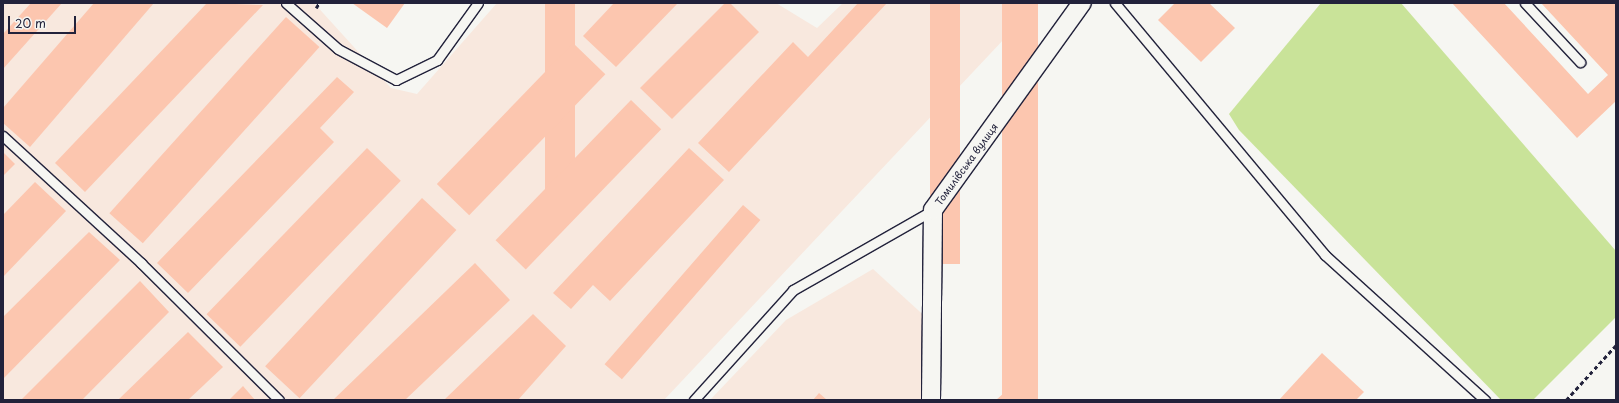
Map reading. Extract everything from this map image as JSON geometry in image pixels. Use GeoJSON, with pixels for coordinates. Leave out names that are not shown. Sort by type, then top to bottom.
{"type":"FeatureCollection","features":[{"type":"Feature","properties":{"kind":"street","name":"Томилівська вулиця"},"geometry":{"type":"LineString","coordinates":[[931,400],[933,210],[1082,3]]}},
{"type":"Feature","properties":{"kind":"lane"},"geometry":{"type":"LineString","coordinates":[[286,3],[338,49],[396,80],[437,60],[478,3]]}},
{"type":"Feature","properties":{"kind":"lane"},"geometry":{"type":"LineString","coordinates":[[1115,3],[1325,255],[1485,400]]}},
{"type":"Feature","properties":{"kind":"lane"},"geometry":{"type":"LineString","coordinates":[[1524,3],[1580,62]]}},
{"type":"Feature","properties":{"kind":"lane"},"geometry":{"type":"LineString","coordinates":[[3,136],[141,263],[279,400]]}},
{"type":"Feature","properties":{"kind":"lane"},"geometry":{"type":"LineString","coordinates":[[694,400],[794,290],[933,210]]}},
{"type":"Feature","properties":{"kind":"path"},"geometry":{"type":"LineString","coordinates":[[1566,400],[1616,345]]}},
{"type":"Feature","properties":{"kind":"shaded area"},"geometry":{"type":"Polygon","coordinates":[[[3,3],[314,3],[391,88],[417,94],[497,3],[776,3],[817,28],[843,3],[1038,3],[664,400],[3,400],[3,3]]]}},
{"type":"Feature","properties":{"kind":"shaded area"},"geometry":{"type":"Polygon","coordinates":[[[873,269],[930,321],[925,400],[710,400],[786,320],[873,269]]]}},
{"type":"Feature","properties":{"kind":"green space"},"geometry":{"type":"Polygon","coordinates":[[[1321,3],[1401,3],[1616,251],[1616,317],[1533,400],[1501,400],[1239,130],[1229,114],[1321,3]]]}},
{"type":"Feature","properties":{"kind":"building"},"geometry":{"type":"Polygon","coordinates":[[[31,3],[62,3],[3,69],[3,34],[31,3]]]}},
{"type":"Feature","properties":{"kind":"building"},"geometry":{"type":"Polygon","coordinates":[[[94,3],[154,3],[30,147],[3,123],[3,108],[94,3]]]}},
{"type":"Feature","properties":{"kind":"building"},"geometry":{"type":"Polygon","coordinates":[[[207,3],[263,5],[85,192],[55,163],[207,3]]]}},
{"type":"Feature","properties":{"kind":"building"},"geometry":{"type":"Polygon","coordinates":[[[352,3],[405,3],[387,28],[352,3]]]}},
{"type":"Feature","properties":{"kind":"building"},"geometry":{"type":"Polygon","coordinates":[[[545,3],[575,3],[575,208],[545,208],[545,3]]]}},
{"type":"Feature","properties":{"kind":"building"},"geometry":{"type":"Polygon","coordinates":[[[614,3],[678,3],[616,67],[583,36],[614,3]]]}},
{"type":"Feature","properties":{"kind":"building"},"geometry":{"type":"Polygon","coordinates":[[[725,3],[730,3],[759,32],[672,119],[640,88],[725,3]]]}},
{"type":"Feature","properties":{"kind":"building"},"geometry":{"type":"Polygon","coordinates":[[[858,3],[887,3],[729,172],[698,143],[793,42],[808,57],[858,3]]]}},
{"type":"Feature","properties":{"kind":"building"},"geometry":{"type":"Polygon","coordinates":[[[930,3],[960,3],[960,264],[930,264],[930,3]]]}},
{"type":"Feature","properties":{"kind":"building"},"geometry":{"type":"Polygon","coordinates":[[[1002,3],[1038,3],[1038,400],[1002,400],[1002,3]]]}},
{"type":"Feature","properties":{"kind":"building"},"geometry":{"type":"Polygon","coordinates":[[[1175,3],[1209,3],[1235,28],[1201,62],[1158,20],[1175,3]]]}},
{"type":"Feature","properties":{"kind":"building"},"geometry":{"type":"Polygon","coordinates":[[[1452,3],[1504,3],[1588,94],[1608,75],[1541,3],[1616,3],[1616,101],[1577,138],[1452,3]]]}},
{"type":"Feature","properties":{"kind":"building"},"geometry":{"type":"Polygon","coordinates":[[[286,17],[319,47],[143,243],[109,213],[286,17]]]}},
{"type":"Feature","properties":{"kind":"building"},"geometry":{"type":"Polygon","coordinates":[[[573,43],[605,74],[469,215],[437,184],[573,43]]]}},
{"type":"Feature","properties":{"kind":"building"},"geometry":{"type":"Polygon","coordinates":[[[337,77],[354,92],[320,128],[334,142],[188,293],[157,263],[337,77]]]}},
{"type":"Feature","properties":{"kind":"building"},"geometry":{"type":"Polygon","coordinates":[[[631,100],[661,129],[526,269],[496,240],[631,100]]]}},
{"type":"Feature","properties":{"kind":"building"},"geometry":{"type":"Polygon","coordinates":[[[367,148],[401,181],[240,347],[207,314],[367,148]]]}},
{"type":"Feature","properties":{"kind":"building"},"geometry":{"type":"Polygon","coordinates":[[[689,148],[724,180],[610,301],[593,285],[571,309],[553,293],[689,148]]]}},
{"type":"Feature","properties":{"kind":"building"},"geometry":{"type":"Polygon","coordinates":[[[3,152],[15,164],[3,176],[3,152]]]}},
{"type":"Feature","properties":{"kind":"building"},"geometry":{"type":"Polygon","coordinates":[[[35,182],[66,211],[3,277],[3,215],[35,182]]]}},
{"type":"Feature","properties":{"kind":"building"},"geometry":{"type":"Polygon","coordinates":[[[422,198],[456,230],[300,398],[265,366],[422,198]]]}},
{"type":"Feature","properties":{"kind":"building"},"geometry":{"type":"Polygon","coordinates":[[[743,205],[760,220],[622,379],[605,364],[743,205]]]}},
{"type":"Feature","properties":{"kind":"building"},"geometry":{"type":"Polygon","coordinates":[[[89,232],[120,260],[3,379],[3,317],[89,232]]]}},
{"type":"Feature","properties":{"kind":"building"},"geometry":{"type":"Polygon","coordinates":[[[475,263],[510,300],[405,400],[333,400],[475,263]]]}},
{"type":"Feature","properties":{"kind":"building"},"geometry":{"type":"Polygon","coordinates":[[[140,281],[169,312],[82,400],[21,400],[140,281]]]}},
{"type":"Feature","properties":{"kind":"building"},"geometry":{"type":"Polygon","coordinates":[[[533,314],[566,346],[518,400],[444,400],[533,314]]]}},
{"type":"Feature","properties":{"kind":"building"},"geometry":{"type":"Polygon","coordinates":[[[188,332],[223,367],[188,400],[118,400],[188,332]]]}},
{"type":"Feature","properties":{"kind":"building"},"geometry":{"type":"Polygon","coordinates":[[[1322,353],[1364,392],[1356,400],[1279,400],[1322,353]]]}},
{"type":"Feature","properties":{"kind":"building"},"geometry":{"type":"Polygon","coordinates":[[[243,386],[255,400],[229,400],[243,386]]]}},
{"type":"Feature","properties":{"kind":"building"},"geometry":{"type":"Polygon","coordinates":[[[1012,386],[1023,400],[996,400],[1012,386]]]}},
{"type":"Feature","properties":{"kind":"building"},"geometry":{"type":"Polygon","coordinates":[[[819,393],[827,400],[813,400],[819,393]]]}}]}
